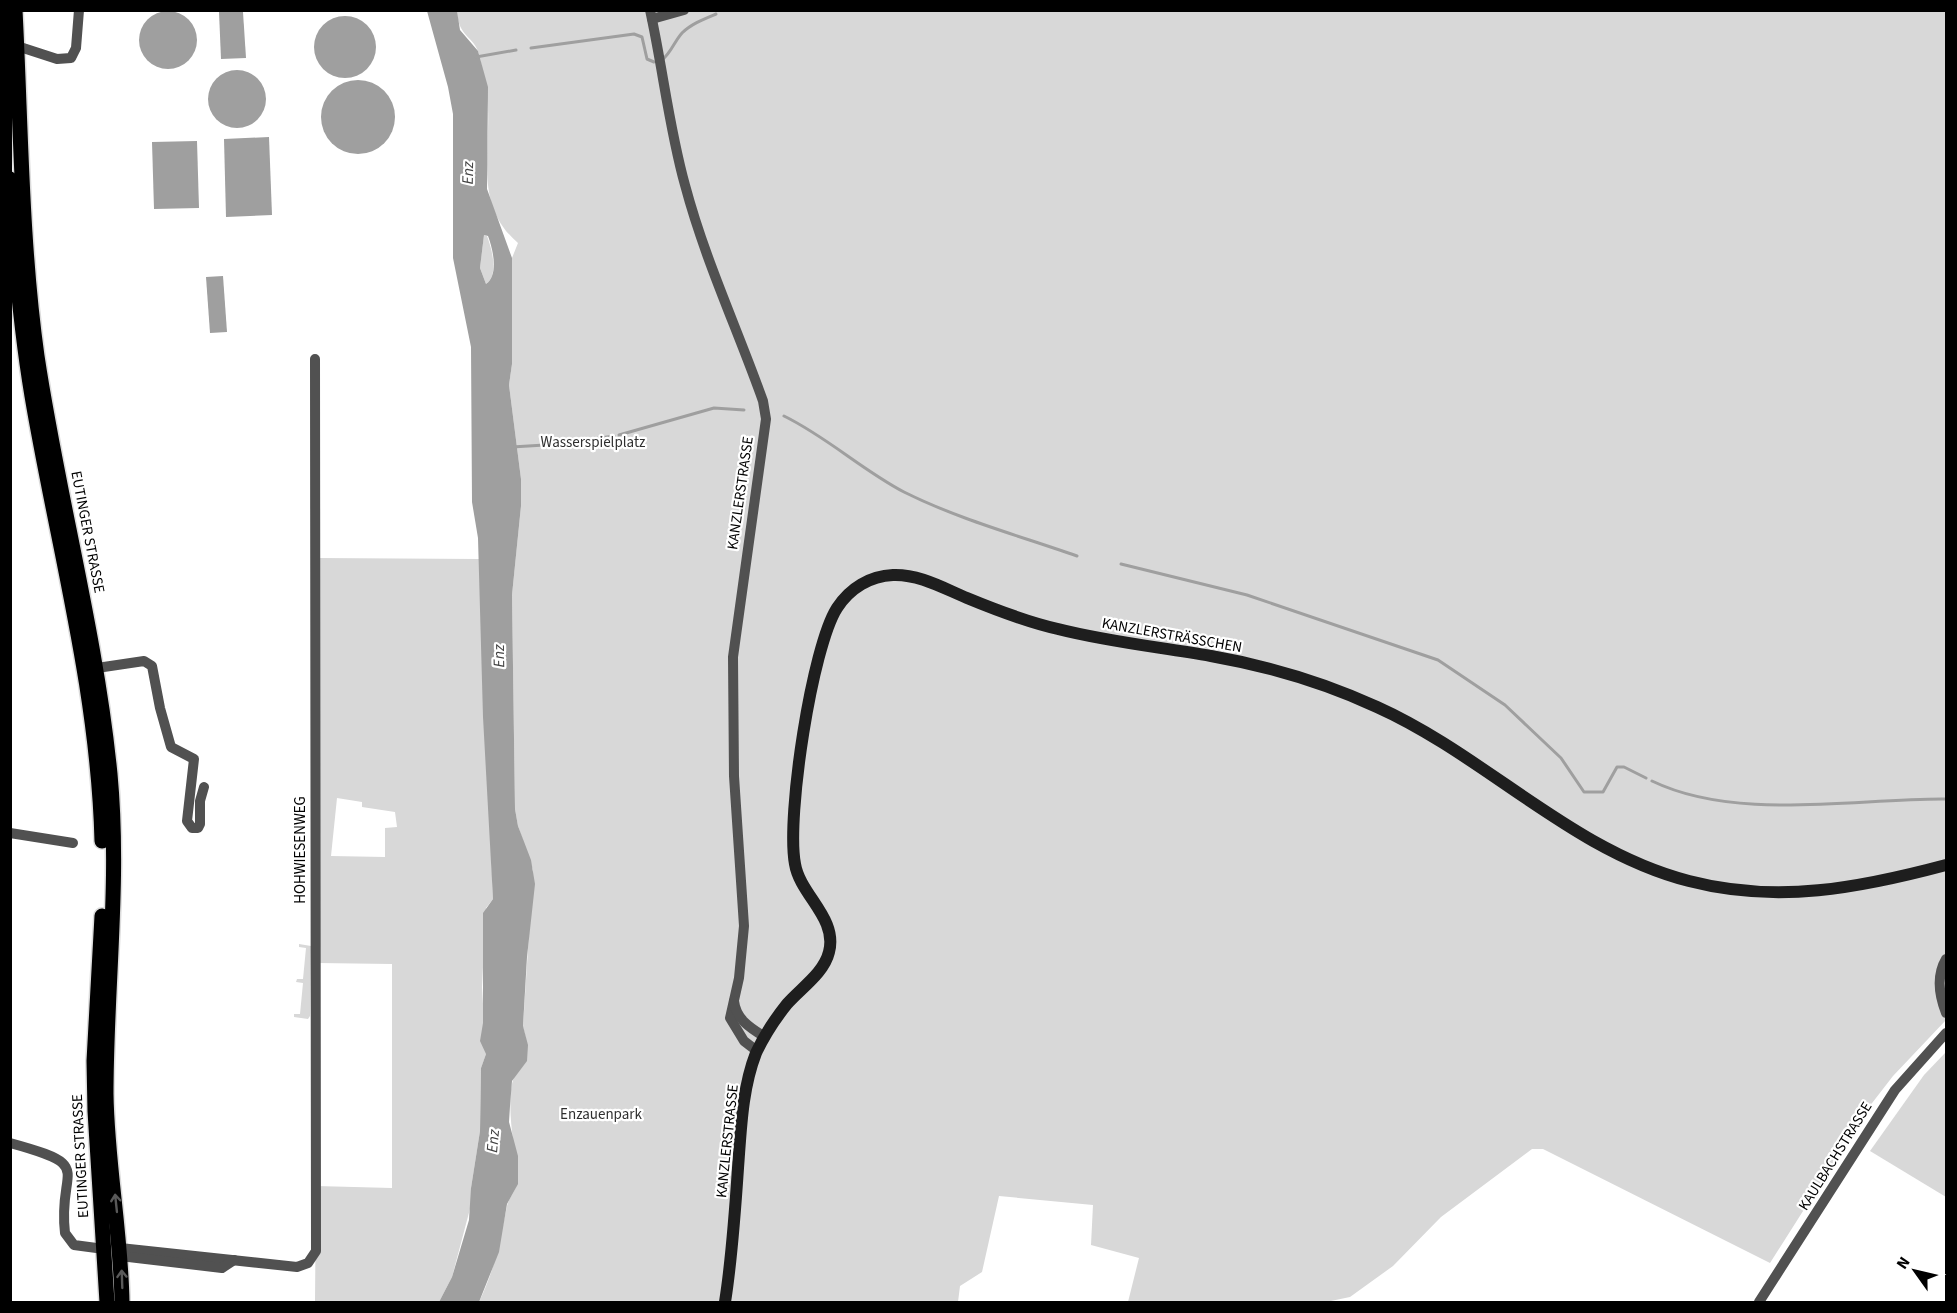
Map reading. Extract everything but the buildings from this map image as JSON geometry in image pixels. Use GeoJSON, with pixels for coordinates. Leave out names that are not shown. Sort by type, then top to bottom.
{"type":"FeatureCollection","features":[{"type":"Feature","properties":{"kind":"main road","name":"EUTINGER STRASSE"},"geometry":{"type":"LineString","coordinates":[[15,10],[22,192],[32,317],[60,482],[97,668],[110,777],[112,936],[101,1061]]}},
{"type":"Feature","properties":{"kind":"main road","name":"EUTINGER STRASSE"},"geometry":{"type":"LineString","coordinates":[[10,179],[18,287],[32,397],[84,661],[99,781],[102,931],[101,1061],[108,1133],[112,1252],[107,1302]]}},
{"type":"Feature","properties":{"kind":"main road","name":"KANZLERSTRÄSSCHEN"},"geometry":{"type":"LineString","coordinates":[[758,1051],[790,1001],[818,971],[830,950],[827,924],[804,889],[795,866],[794,816],[801,761],[810,699],[828,626],[848,594],[864,582],[879,577],[896,575],[922,579],[1003,612],[1058,629],[1217,657],[1264,668],[1338,691],[1400,717],[1447,744],[1600,846],[1640,865],[1690,881],[1744,891],[1796,893],[1853,887],[1947,865]]}},
{"type":"Feature","properties":{"kind":"main road","name":"KANZLERSTRASSE"},"geometry":{"type":"LineString","coordinates":[[725,1302],[734,1231],[743,1110],[747,1085],[758,1051]]}},
{"type":"Feature","properties":{"kind":"main road","name":"EUTINGER STRASSE"},"geometry":{"type":"LineString","coordinates":[[112,1252],[122,1302]]}},
{"type":"Feature","properties":{"kind":"street"},"geometry":{"type":"LineString","coordinates":[[17,46],[57,59],[71,58],[76,48],[79,10]]}},
{"type":"Feature","properties":{"kind":"street"},"geometry":{"type":"LineString","coordinates":[[651,15],[684,10]]}},
{"type":"Feature","properties":{"kind":"street","name":"KANZLERSTRASSE"},"geometry":{"type":"LineString","coordinates":[[651,15],[671,129],[685,187],[714,277],[757,383],[766,419],[733,657],[734,776],[744,926],[739,978],[730,1018],[744,1041],[758,1051]]}},
{"type":"Feature","properties":{"kind":"street","name":"HOHWIESENWEG"},"geometry":{"type":"LineString","coordinates":[[10,1143],[53,1155],[65,1164],[69,1179],[65,1233],[74,1245],[112,1252],[234,1260],[297,1267],[308,1263],[316,1251],[315,358]]}},
{"type":"Feature","properties":{"kind":"street"},"geometry":{"type":"LineString","coordinates":[[97,668],[144,661],[152,666],[160,708],[171,747],[194,759],[188,821],[192,828],[198,828],[200,824],[200,801],[204,788]]}},
{"type":"Feature","properties":{"kind":"street"},"geometry":{"type":"LineString","coordinates":[[10,833],[73,843]]}},
{"type":"Feature","properties":{"kind":"street"},"geometry":{"type":"LineString","coordinates":[[1947,959],[1942,966],[1939,983],[1947,1013]]}},
{"type":"Feature","properties":{"kind":"street"},"geometry":{"type":"LineString","coordinates":[[734,995],[738,1015],[765,1037]]}},
{"type":"Feature","properties":{"kind":"street","name":"KAULBACHSTRASSE"},"geometry":{"type":"LineString","coordinates":[[1759,1302],[1895,1090],[1947,1033]]}},
{"type":"Feature","properties":{"kind":"green space"},"geometry":{"type":"Polygon","coordinates":[[[457,11],[1946,11],[1946,953],[1939,968],[1938,986],[1946,1020],[1893,1076],[1869,1107],[1770,1263],[1543,1149],[1532,1149],[1441,1217],[1393,1266],[1350,1297],[1326,1302],[1128,1302],[1139,1258],[1091,1245],[1093,1205],[999,1196],[982,1272],[960,1286],[958,1302],[479,1302],[493,1266],[508,1203],[517,1184],[510,1102],[513,1080],[526,1057],[527,1050],[523,1027],[533,870],[518,826],[515,809],[512,595],[521,506],[521,479],[509,385],[512,364],[512,258],[518,243],[504,229],[495,213],[490,197],[487,163],[488,109],[485,82],[477,48],[460,26],[457,11]]]}},
{"type":"Feature","properties":{"kind":"green space"},"geometry":{"type":"Polygon","coordinates":[[[484,235],[489,241],[493,262],[492,275],[486,284],[480,268],[484,235]]]}},
{"type":"Feature","properties":{"kind":"green space"},"geometry":{"type":"Polygon","coordinates":[[[319,558],[479,559],[493,899],[486,908],[482,987],[486,1054],[481,1068],[480,1131],[471,1188],[471,1205],[452,1277],[439,1302],[315,1302],[316,1186],[392,1188],[392,964],[318,963],[319,558]],[[337,798],[331,856],[385,857],[385,828],[397,827],[395,812],[362,807],[362,802],[337,798]]]}},
{"type":"Feature","properties":{"kind":"green space"},"geometry":{"type":"Polygon","coordinates":[[[299,944],[311,946],[310,1016],[308,1019],[294,1017],[294,1014],[300,1014],[303,983],[296,982],[297,979],[303,979],[306,948],[299,947],[299,944]]]}},
{"type":"Feature","properties":{"kind":"green space"},"geometry":{"type":"Polygon","coordinates":[[[1946,1052],[1946,1197],[1870,1151],[1924,1075],[1946,1052]]]}},
{"type":"Feature","properties":{"kind":"water"},"geometry":{"type":"Polygon","coordinates":[[[168,11],[179,13],[192,24],[197,40],[195,51],[184,64],[168,69],[157,67],[144,56],[139,40],[141,29],[152,16],[168,11]]]}},
{"type":"Feature","properties":{"kind":"water","name":"Enz"},"geometry":{"type":"Polygon","coordinates":[[[427,11],[457,11],[460,30],[478,51],[488,87],[487,189],[512,258],[512,364],[509,385],[521,479],[521,506],[512,595],[515,809],[518,826],[531,860],[535,884],[527,957],[523,1026],[528,1045],[527,1061],[512,1081],[510,1106],[509,1122],[518,1156],[518,1184],[507,1204],[499,1252],[479,1302],[439,1302],[452,1277],[469,1220],[471,1188],[480,1131],[481,1068],[486,1054],[480,1041],[483,1023],[483,913],[493,899],[483,717],[478,538],[472,502],[471,347],[453,258],[453,114],[427,11]],[[484,235],[480,268],[486,284],[493,275],[494,268],[488,236],[484,235]]]}},
{"type":"Feature","properties":{"kind":"water"},"geometry":{"type":"Polygon","coordinates":[[[219,12],[243,12],[246,58],[221,59],[219,12]]]}},
{"type":"Feature","properties":{"kind":"water"},"geometry":{"type":"Polygon","coordinates":[[[339,16],[351,16],[367,25],[374,35],[376,47],[374,59],[367,69],[351,78],[339,78],[328,73],[319,64],[314,53],[314,41],[319,30],[328,21],[339,16]]]}},
{"type":"Feature","properties":{"kind":"water"},"geometry":{"type":"Polygon","coordinates":[[[237,70],[248,72],[261,83],[266,99],[264,110],[253,123],[237,128],[226,126],[213,115],[208,99],[210,88],[221,75],[237,70]]]}},
{"type":"Feature","properties":{"kind":"water"},"geometry":{"type":"Polygon","coordinates":[[[358,80],[372,83],[384,91],[392,103],[395,117],[392,131],[384,143],[372,151],[358,154],[344,151],[332,143],[324,131],[321,117],[324,103],[332,91],[344,83],[358,80]]]}},
{"type":"Feature","properties":{"kind":"water"},"geometry":{"type":"Polygon","coordinates":[[[269,137],[272,215],[226,217],[224,139],[269,137]]]}},
{"type":"Feature","properties":{"kind":"water"},"geometry":{"type":"Polygon","coordinates":[[[197,141],[199,208],[154,209],[152,142],[197,141]]]}},
{"type":"Feature","properties":{"kind":"water"},"geometry":{"type":"Polygon","coordinates":[[[223,276],[227,332],[210,333],[206,277],[223,276]]]}},
{"type":"Feature","properties":{"kind":"waterway"},"geometry":{"type":"LineString","coordinates":[[662,60],[686,30],[716,14]]}},
{"type":"Feature","properties":{"kind":"waterway"},"geometry":{"type":"LineString","coordinates":[[531,48],[634,34],[642,37],[647,59],[654,62]]}},
{"type":"Feature","properties":{"kind":"waterway"},"geometry":{"type":"LineString","coordinates":[[476,57],[516,50]]}},
{"type":"Feature","properties":{"kind":"waterway"},"geometry":{"type":"LineString","coordinates":[[619,435],[714,408],[744,410]]}},
{"type":"Feature","properties":{"kind":"waterway"},"geometry":{"type":"LineString","coordinates":[[784,416],[800,424],[904,492],[967,519],[1077,556]]}},
{"type":"Feature","properties":{"kind":"waterway"},"geometry":{"type":"LineString","coordinates":[[566,443],[614,436]]}},
{"type":"Feature","properties":{"kind":"waterway"},"geometry":{"type":"LineString","coordinates":[[512,447],[561,444]]}},
{"type":"Feature","properties":{"kind":"waterway"},"geometry":{"type":"LineString","coordinates":[[1121,564],[1247,595],[1438,660],[1505,705],[1561,758],[1584,792],[1603,792],[1617,767],[1624,767],[1646,778]]}},
{"type":"Feature","properties":{"kind":"waterway"},"geometry":{"type":"LineString","coordinates":[[1652,781],[1685,794],[1721,801],[1758,804],[1835,804],[1946,799]]}},
{"type":"Feature","properties":{"kind":"park label","name":"Wasserspielplatz"},"geometry":{"type":"Point","coordinates":[593,442]}},
{"type":"Feature","properties":{"kind":"park label","name":"Enzauenpark"},"geometry":{"type":"Point","coordinates":[601,1114]}}]}
